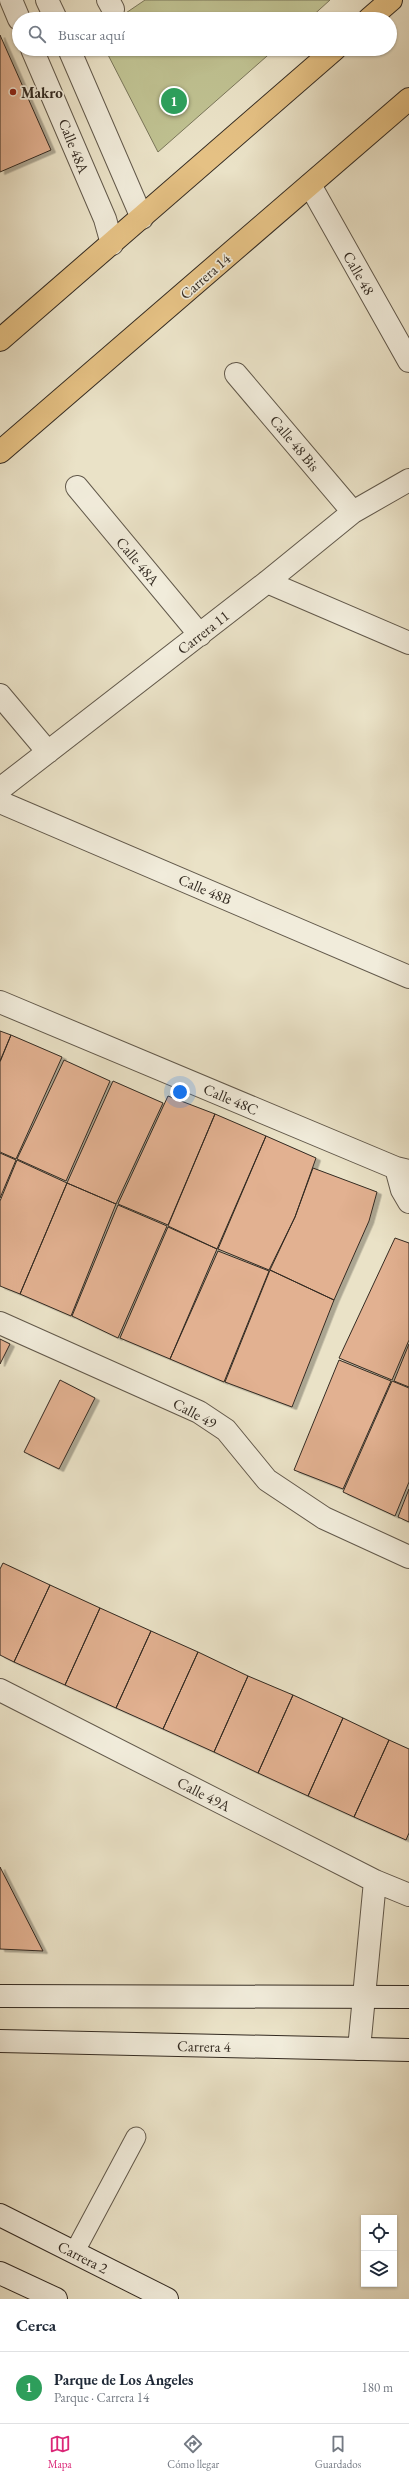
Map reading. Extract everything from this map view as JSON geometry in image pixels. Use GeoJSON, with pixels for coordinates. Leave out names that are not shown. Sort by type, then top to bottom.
{"type":"FeatureCollection","features":[{"type":"Feature","properties":{"kind":"main road"},"geometry":{"type":"LineString","coordinates":[[377,12],[391,0]]}},
{"type":"Feature","properties":{"kind":"main road"},"geometry":{"type":"LineString","coordinates":[[0,340],[327,56]]}},
{"type":"Feature","properties":{"kind":"main road","name":"Carrera 14"},"geometry":{"type":"LineString","coordinates":[[0,452],[409,100]]}},
{"type":"Feature","properties":{"kind":"street"},"geometry":{"type":"LineString","coordinates":[[10,0],[16,12]]}},
{"type":"Feature","properties":{"kind":"street"},"geometry":{"type":"LineString","coordinates":[[47,0],[53,12]]}},
{"type":"Feature","properties":{"kind":"street","name":"Calle 48A"},"geometry":{"type":"LineString","coordinates":[[35,56],[105,219],[112,244]]}},
{"type":"Feature","properties":{"kind":"street"},"geometry":{"type":"LineString","coordinates":[[72,56],[142,218]]}},
{"type":"Feature","properties":{"kind":"street","name":"Calle 48"},"geometry":{"type":"LineString","coordinates":[[310,185],[409,361]]}},
{"type":"Feature","properties":{"kind":"street","name":"Calle 48 Bis"},"geometry":{"type":"LineString","coordinates":[[236,374],[353,512]]}},
{"type":"Feature","properties":{"kind":"street","name":"Carrera 11"},"geometry":{"type":"LineString","coordinates":[[0,789],[200,635],[353,512],[409,480]]}},
{"type":"Feature","properties":{"kind":"street","name":"Calle 48A"},"geometry":{"type":"LineString","coordinates":[[77,487],[200,635]]}},
{"type":"Feature","properties":{"kind":"street"},"geometry":{"type":"LineString","coordinates":[[267,582],[409,643]]}},
{"type":"Feature","properties":{"kind":"street"},"geometry":{"type":"LineString","coordinates":[[0,695],[48,752]]}},
{"type":"Feature","properties":{"kind":"street","name":"Calle 48B"},"geometry":{"type":"LineString","coordinates":[[0,802],[409,977]]}},
{"type":"Feature","properties":{"kind":"street","name":"Calle 48C"},"geometry":{"type":"LineString","coordinates":[[0,1002],[402,1169],[402,1190],[409,1202]]}},
{"type":"Feature","properties":{"kind":"street","name":"Calle 49"},"geometry":{"type":"LineString","coordinates":[[0,1323],[199,1412],[226,1430],[267,1480],[324,1518],[409,1556]]}},
{"type":"Feature","properties":{"kind":"street","name":"Calle 49A"},"geometry":{"type":"LineString","coordinates":[[0,1690],[375,1881],[409,1895]]}},
{"type":"Feature","properties":{"kind":"street"},"geometry":{"type":"LineString","coordinates":[[359,2049],[375,1881]]}},
{"type":"Feature","properties":{"kind":"street"},"geometry":{"type":"LineString","coordinates":[[0,1996],[409,1997]]}},
{"type":"Feature","properties":{"kind":"street","name":"Carrera 4"},"geometry":{"type":"LineString","coordinates":[[0,2041],[409,2050]]}},
{"type":"Feature","properties":{"kind":"street","name":"Carrera 2"},"geometry":{"type":"LineString","coordinates":[[0,2215],[167,2299]]}},
{"type":"Feature","properties":{"kind":"street"},"geometry":{"type":"LineString","coordinates":[[0,2273],[56,2299]]}},
{"type":"Feature","properties":{"kind":"lane"},"geometry":{"type":"LineString","coordinates":[[74,2253],[136,2137]]}},
{"type":"Feature","properties":{"kind":"green space"},"geometry":{"type":"Polygon","coordinates":[[[145,0],[330,0],[317,12],[127,12],[145,0]]]}},
{"type":"Feature","properties":{"kind":"green space"},"geometry":{"type":"Polygon","coordinates":[[[109,56],[267,56],[158,152],[109,56]]]}},
{"type":"Feature","properties":{"kind":"building","name":"Makro"},"geometry":{"type":"Polygon","coordinates":[[[0,35],[51,150],[0,172],[0,35]]]}},
{"type":"Feature","properties":{"kind":"building"},"geometry":{"type":"Polygon","coordinates":[[[0,1031],[11,1035],[0,1061],[0,1031]]]}},
{"type":"Feature","properties":{"kind":"building"},"geometry":{"type":"Polygon","coordinates":[[[11,1035],[62,1057],[16,1159],[0,1152],[0,1062],[11,1035]]]}},
{"type":"Feature","properties":{"kind":"building"},"geometry":{"type":"Polygon","coordinates":[[[64,1060],[110,1081],[66,1181],[17,1159],[64,1060]]]}},
{"type":"Feature","properties":{"kind":"building"},"geometry":{"type":"Polygon","coordinates":[[[113,1081],[163,1103],[116,1204],[67,1183],[113,1081]]]}},
{"type":"Feature","properties":{"kind":"building"},"geometry":{"type":"Polygon","coordinates":[[[168,1096],[215,1114],[168,1225],[118,1204],[168,1096]]]}},
{"type":"Feature","properties":{"kind":"building"},"geometry":{"type":"Polygon","coordinates":[[[215,1114],[266,1136],[217,1249],[168,1226],[215,1114]]]}},
{"type":"Feature","properties":{"kind":"building"},"geometry":{"type":"Polygon","coordinates":[[[266,1136],[316,1158],[295,1217],[269,1270],[218,1249],[266,1136]]]}},
{"type":"Feature","properties":{"kind":"building"},"geometry":{"type":"Polygon","coordinates":[[[0,1153],[16,1160],[0,1198],[0,1153]]]}},
{"type":"Feature","properties":{"kind":"building"},"geometry":{"type":"Polygon","coordinates":[[[17,1160],[67,1183],[20,1294],[0,1286],[0,1201],[17,1160]]]}},
{"type":"Feature","properties":{"kind":"building"},"geometry":{"type":"Polygon","coordinates":[[[313,1168],[377,1192],[369,1221],[334,1300],[270,1270],[295,1217],[313,1168]]]}},
{"type":"Feature","properties":{"kind":"building"},"geometry":{"type":"Polygon","coordinates":[[[67,1183],[116,1204],[71,1316],[20,1294],[67,1183]]]}},
{"type":"Feature","properties":{"kind":"building"},"geometry":{"type":"Polygon","coordinates":[[[118,1205],[167,1226],[118,1338],[72,1316],[118,1205]]]}},
{"type":"Feature","properties":{"kind":"building"},"geometry":{"type":"Polygon","coordinates":[[[168,1227],[217,1249],[170,1359],[120,1338],[168,1227]]]}},
{"type":"Feature","properties":{"kind":"building"},"geometry":{"type":"Polygon","coordinates":[[[395,1238],[409,1243],[409,1340],[392,1380],[339,1358],[395,1238]]]}},
{"type":"Feature","properties":{"kind":"building"},"geometry":{"type":"Polygon","coordinates":[[[218,1251],[269,1271],[224,1382],[170,1359],[218,1251]]]}},
{"type":"Feature","properties":{"kind":"building"},"geometry":{"type":"Polygon","coordinates":[[[270,1270],[334,1300],[292,1407],[225,1382],[270,1270]]]}},
{"type":"Feature","properties":{"kind":"building"},"geometry":{"type":"Polygon","coordinates":[[[0,1339],[10,1344],[0,1364],[0,1339]]]}},
{"type":"Feature","properties":{"kind":"building"},"geometry":{"type":"Polygon","coordinates":[[[409,1344],[409,1387],[394,1381],[409,1344]]]}},
{"type":"Feature","properties":{"kind":"building"},"geometry":{"type":"Polygon","coordinates":[[[339,1360],[391,1381],[343,1489],[294,1470],[339,1360]]]}},
{"type":"Feature","properties":{"kind":"building"},"geometry":{"type":"Polygon","coordinates":[[[60,1380],[95,1398],[59,1469],[24,1452],[60,1380]]]}},
{"type":"Feature","properties":{"kind":"building"},"geometry":{"type":"Polygon","coordinates":[[[392,1381],[409,1388],[409,1482],[395,1516],[343,1492],[392,1381]]]}},
{"type":"Feature","properties":{"kind":"building"},"geometry":{"type":"Polygon","coordinates":[[[409,1489],[409,1522],[398,1517],[409,1489]]]}},
{"type":"Feature","properties":{"kind":"building"},"geometry":{"type":"Polygon","coordinates":[[[3,1563],[50,1585],[14,1662],[0,1655],[0,1569],[3,1563]]]}},
{"type":"Feature","properties":{"kind":"building"},"geometry":{"type":"Polygon","coordinates":[[[50,1585],[100,1608],[65,1685],[14,1662],[50,1585]]]}},
{"type":"Feature","properties":{"kind":"building"},"geometry":{"type":"Polygon","coordinates":[[[100,1608],[151,1631],[116,1708],[65,1685],[100,1608]]]}},
{"type":"Feature","properties":{"kind":"building"},"geometry":{"type":"Polygon","coordinates":[[[151,1631],[198,1652],[163,1729],[116,1708],[151,1631]]]}},
{"type":"Feature","properties":{"kind":"building"},"geometry":{"type":"Polygon","coordinates":[[[198,1652],[248,1676],[214,1752],[163,1729],[198,1652]]]}},
{"type":"Feature","properties":{"kind":"building"},"geometry":{"type":"Polygon","coordinates":[[[248,1676],[293,1695],[258,1773],[214,1752],[248,1676]]]}},
{"type":"Feature","properties":{"kind":"building"},"geometry":{"type":"Polygon","coordinates":[[[293,1695],[343,1718],[308,1796],[258,1773],[293,1695]]]}},
{"type":"Feature","properties":{"kind":"building"},"geometry":{"type":"Polygon","coordinates":[[[343,1718],[389,1740],[354,1817],[308,1796],[343,1718]]]}},
{"type":"Feature","properties":{"kind":"building"},"geometry":{"type":"Polygon","coordinates":[[[389,1740],[409,1749],[409,1833],[406,1840],[354,1817],[389,1740]]]}},
{"type":"Feature","properties":{"kind":"building"},"geometry":{"type":"Polygon","coordinates":[[[0,1867],[43,1951],[0,1949],[0,1867]]]}},
{"type":"Feature","properties":{"kind":"place","name":"Makro"},"geometry":{"type":"Point","coordinates":[13,92]}},
{"type":"Feature","properties":{"kind":"place","name":"Parque de Los Angeles"},"geometry":{"type":"Point","coordinates":[174,101]}}]}
